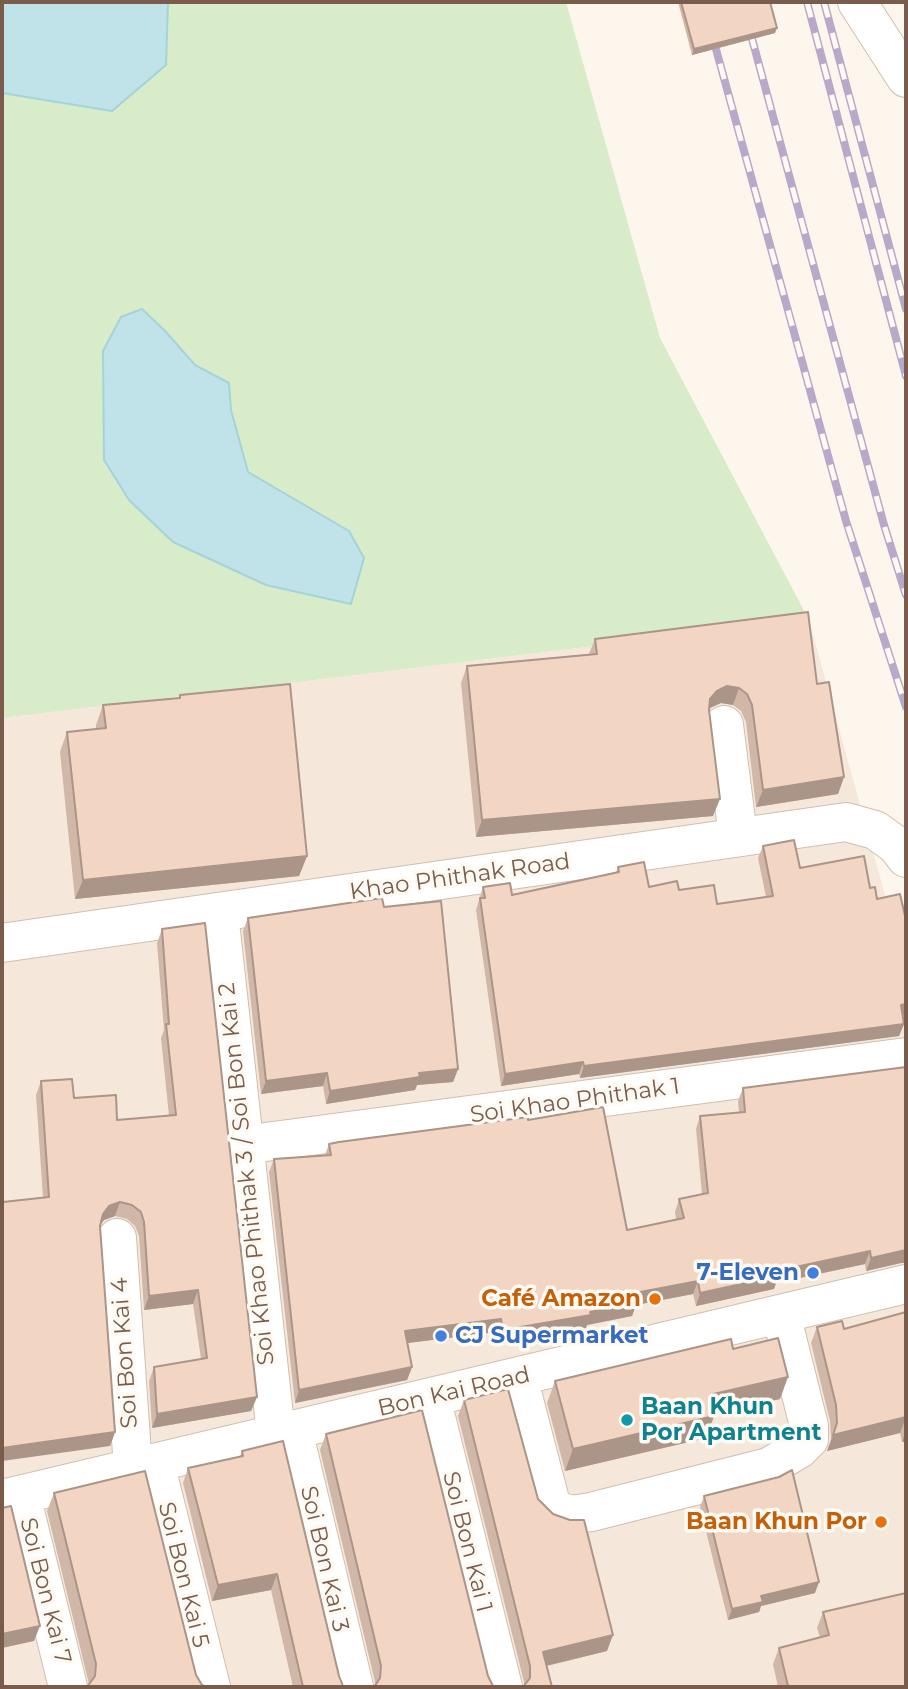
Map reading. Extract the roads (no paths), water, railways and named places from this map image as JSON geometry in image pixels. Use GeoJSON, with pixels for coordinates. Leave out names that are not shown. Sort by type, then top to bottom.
{"type":"FeatureCollection","features":[{"type":"Feature","properties":{"kind":"street"},"geometry":{"type":"LineString","coordinates":[[857,2],[906,78]]}},
{"type":"Feature","properties":{"kind":"street"},"geometry":{"type":"LineString","coordinates":[[724,725],[738,836]]}},
{"type":"Feature","properties":{"kind":"street","name":"Khao Phithak Road"},"geometry":{"type":"LineString","coordinates":[[2,943],[846,822],[875,830],[896,845],[906,858]]}},
{"type":"Feature","properties":{"kind":"street","name":"Soi Khao Phithak 3 / Soi Bon Kai 2"},"geometry":{"type":"LineString","coordinates":[[219,913],[243,1145],[284,1432]]}},
{"type":"Feature","properties":{"kind":"street","name":"Soi Khao Phithak 1"},"geometry":{"type":"LineString","coordinates":[[243,1145],[906,1057]]}},
{"type":"Feature","properties":{"kind":"street","name":"Soi Bon Kai 4"},"geometry":{"type":"LineString","coordinates":[[117,1238],[144,1465]]}},
{"type":"Feature","properties":{"kind":"street","name":"Bon Kai Road"},"geometry":{"type":"LineString","coordinates":[[12,1497],[906,1284]]}},
{"type":"Feature","properties":{"kind":"street"},"geometry":{"type":"LineString","coordinates":[[518,1377],[551,1504],[554,1508],[572,1515],[591,1512],[769,1467],[799,1449],[809,1439],[809,1426],[781,1314]]}},
{"type":"Feature","properties":{"kind":"street","name":"Soi Bon Kai 1"},"geometry":{"type":"LineString","coordinates":[[431,1397],[503,1687]]}},
{"type":"Feature","properties":{"kind":"street","name":"Soi Bon Kai 3"},"geometry":{"type":"LineString","coordinates":[[284,1432],[354,1687]]}},
{"type":"Feature","properties":{"kind":"street","name":"Soi Bon Kai 5"},"geometry":{"type":"LineString","coordinates":[[144,1465],[211,1687]]}},
{"type":"Feature","properties":{"kind":"street","name":"Soi Bon Kai 7"},"geometry":{"type":"LineString","coordinates":[[12,1497],[68,1687]]}},
{"type":"Feature","properties":{"kind":"water"},"geometry":{"type":"Polygon","coordinates":[[[2,2],[168,2],[166,65],[112,111],[2,93],[2,2]]]}},
{"type":"Feature","properties":{"kind":"water"},"geometry":{"type":"Polygon","coordinates":[[[142,309],[195,365],[229,383],[231,410],[248,472],[349,531],[364,558],[351,604],[266,585],[173,542],[129,500],[104,460],[103,351],[121,317],[142,309]]]}},
{"type":"Feature","properties":{"kind":"railway"},"geometry":{"type":"LineString","coordinates":[[703,2],[846,521],[906,707]]}},
{"type":"Feature","properties":{"kind":"railway"},"geometry":{"type":"LineString","coordinates":[[742,2],[884,525],[906,595]]}},
{"type":"Feature","properties":{"kind":"railway"},"geometry":{"type":"LineString","coordinates":[[807,2],[906,376]]}},
{"type":"Feature","properties":{"kind":"railway"},"geometry":{"type":"LineString","coordinates":[[824,2],[906,309]]}},
{"type":"Feature","properties":{"kind":"place","name":"7-Eleven"},"geometry":{"type":"Point","coordinates":[813,1273]}},
{"type":"Feature","properties":{"kind":"place","name":"Café Amazon"},"geometry":{"type":"Point","coordinates":[655,1299]}},
{"type":"Feature","properties":{"kind":"place","name":"CJ Supermarket"},"geometry":{"type":"Point","coordinates":[441,1336]}},
{"type":"Feature","properties":{"kind":"place","name":"Baan Khun Por Apartment"},"geometry":{"type":"Point","coordinates":[627,1420]}},
{"type":"Feature","properties":{"kind":"place","name":"Baan Khun Por"},"geometry":{"type":"Point","coordinates":[881,1522]}}]}
